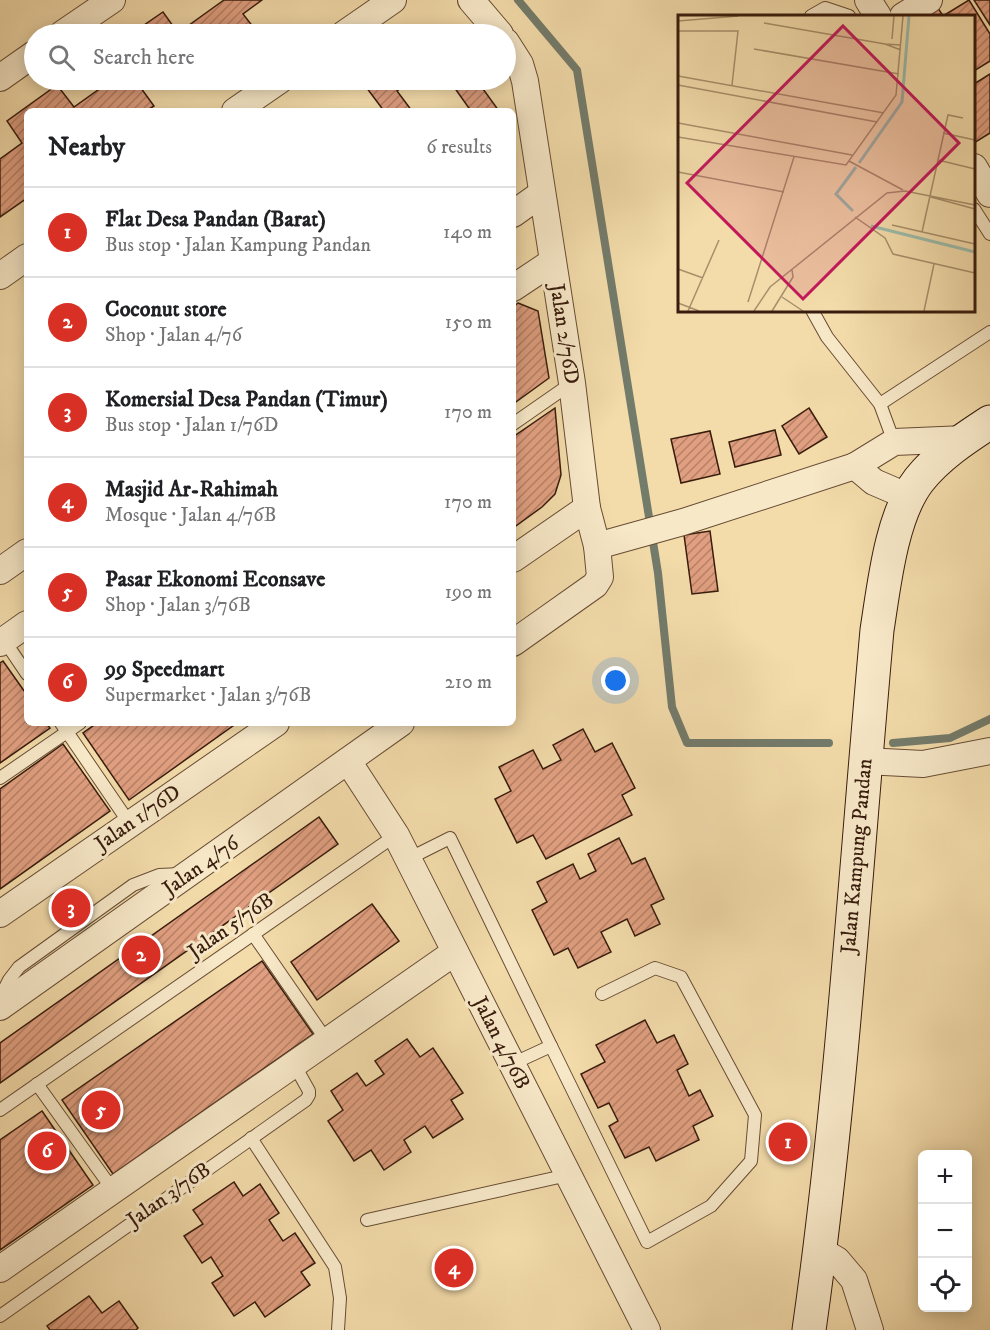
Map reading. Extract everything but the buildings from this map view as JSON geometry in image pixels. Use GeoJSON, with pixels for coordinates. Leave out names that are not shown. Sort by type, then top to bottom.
{"type":"FeatureCollection","features":[{"type":"Feature","properties":{"kind":"street"},"geometry":{"type":"LineString","coordinates":[[77,24],[112,0]]}},
{"type":"Feature","properties":{"kind":"street"},"geometry":{"type":"LineString","coordinates":[[358,24],[393,0]]}},
{"type":"Feature","properties":{"kind":"street"},"geometry":{"type":"LineString","coordinates":[[471,0],[491,24]]}},
{"type":"Feature","properties":{"kind":"street"},"geometry":{"type":"LineString","coordinates":[[868,0],[877,15]]}},
{"type":"Feature","properties":{"kind":"street"},"geometry":{"type":"LineString","coordinates":[[905,15],[928,0]]}},
{"type":"Feature","properties":{"kind":"street","name":"Jalan 2/76D"},"geometry":{"type":"LineString","coordinates":[[516,58],[525,81],[572,383],[587,508],[597,546],[600,577],[595,585],[516,641]]}},
{"type":"Feature","properties":{"kind":"street"},"geometry":{"type":"LineString","coordinates":[[0,78],[24,61]]}},
{"type":"Feature","properties":{"kind":"street"},"geometry":{"type":"LineString","coordinates":[[239,108],[265,90]]}},
{"type":"Feature","properties":{"kind":"street"},"geometry":{"type":"LineString","coordinates":[[975,167],[990,158]]}},
{"type":"Feature","properties":{"kind":"street"},"geometry":{"type":"LineString","coordinates":[[975,170],[990,194]]}},
{"type":"Feature","properties":{"kind":"street"},"geometry":{"type":"LineString","coordinates":[[516,212],[542,194]]}},
{"type":"Feature","properties":{"kind":"street"},"geometry":{"type":"LineString","coordinates":[[0,276],[24,259]]}},
{"type":"Feature","properties":{"kind":"street"},"geometry":{"type":"LineString","coordinates":[[516,286],[552,262]]}},
{"type":"Feature","properties":{"kind":"street"},"geometry":{"type":"LineString","coordinates":[[597,546],[683,522],[855,466],[894,442],[977,431]]}},
{"type":"Feature","properties":{"kind":"street","name":"Jalan Kampung Pandan"},"geometry":{"type":"LineString","coordinates":[[808,1330],[820,1250],[877,630],[883,591],[897,525],[909,497],[932,465],[977,431]]}},
{"type":"Feature","properties":{"kind":"street"},"geometry":{"type":"LineString","coordinates":[[855,466],[874,482],[909,497]]}},
{"type":"Feature","properties":{"kind":"street"},"geometry":{"type":"LineString","coordinates":[[516,557],[587,508]]}},
{"type":"Feature","properties":{"kind":"street"},"geometry":{"type":"LineString","coordinates":[[0,571],[24,554]]}},
{"type":"Feature","properties":{"kind":"street"},"geometry":{"type":"LineString","coordinates":[[2,641],[24,626]]}},
{"type":"Feature","properties":{"kind":"street","name":"Jalan 1/76D"},"geometry":{"type":"LineString","coordinates":[[0,914],[272,726]]}},
{"type":"Feature","properties":{"kind":"street","name":"Jalan 4/76"},"geometry":{"type":"LineString","coordinates":[[0,1007],[397,726]]}},
{"type":"Feature","properties":{"kind":"street"},"geometry":{"type":"LineString","coordinates":[[865,761],[923,764],[990,751]]}},
{"type":"Feature","properties":{"kind":"street","name":"Jalan 4/76B"},"geometry":{"type":"LineString","coordinates":[[348,761],[396,835],[647,1330]]}},
{"type":"Feature","properties":{"kind":"street","name":"Jalan 3/76B"},"geometry":{"type":"LineString","coordinates":[[0,1269],[455,952]]}},
{"type":"Feature","properties":{"kind":"street"},"geometry":{"type":"LineString","coordinates":[[820,1250],[837,1260],[854,1280],[870,1330]]}},
{"type":"Feature","properties":{"kind":"lane"},"geometry":{"type":"LineString","coordinates":[[813,15],[825,8],[846,15]]}},
{"type":"Feature","properties":{"kind":"lane"},"geometry":{"type":"LineString","coordinates":[[975,211],[990,234]]}},
{"type":"Feature","properties":{"kind":"lane"},"geometry":{"type":"LineString","coordinates":[[813,312],[827,337],[880,404],[894,442]]}},
{"type":"Feature","properties":{"kind":"lane"},"geometry":{"type":"LineString","coordinates":[[880,404],[990,332]]}},
{"type":"Feature","properties":{"kind":"lane"},"geometry":{"type":"LineString","coordinates":[[516,422],[572,383]]}},
{"type":"Feature","properties":{"kind":"lane"},"geometry":{"type":"LineString","coordinates":[[2,641],[24,670]]}},
{"type":"Feature","properties":{"kind":"lane"},"geometry":{"type":"LineString","coordinates":[[0,778],[64,727],[130,824]]}},
{"type":"Feature","properties":{"kind":"lane","name":"Jalan 5/76B"},"geometry":{"type":"LineString","coordinates":[[0,1110],[396,835]]}},
{"type":"Feature","properties":{"kind":"lane"},"geometry":{"type":"LineString","coordinates":[[408,859],[450,838],[647,1242],[711,1206],[751,1161],[755,1115],[681,977],[655,968],[602,994]]}},
{"type":"Feature","properties":{"kind":"lane"},"geometry":{"type":"LineString","coordinates":[[0,998],[19,967],[133,885],[159,875],[190,873]]}},
{"type":"Feature","properties":{"kind":"lane"},"geometry":{"type":"LineString","coordinates":[[254,934],[327,1041]]}},
{"type":"Feature","properties":{"kind":"lane"},"geometry":{"type":"LineString","coordinates":[[512,1064],[551,1046]]}},
{"type":"Feature","properties":{"kind":"lane","name":"Jalan 3/76B"},"geometry":{"type":"LineString","coordinates":[[0,1316],[306,1100],[309,1091],[294,1064]]}},
{"type":"Feature","properties":{"kind":"lane"},"geometry":{"type":"LineString","coordinates":[[37,1084],[113,1190]]}},
{"type":"Feature","properties":{"kind":"lane"},"geometry":{"type":"LineString","coordinates":[[251,1138],[335,1267],[340,1298],[338,1330]]}},
{"type":"Feature","properties":{"kind":"lane"},"geometry":{"type":"LineString","coordinates":[[367,1220],[568,1175]]}},
{"type":"Feature","properties":{"kind":"waterway"},"geometry":{"type":"LineString","coordinates":[[518,0],[577,70],[658,573],[672,707],[687,743],[829,743]]}},
{"type":"Feature","properties":{"kind":"waterway"},"geometry":{"type":"LineString","coordinates":[[893,743],[950,738],[990,719]]}},
{"type":"Feature","properties":{"kind":"place","name":"Komersial Desa Pandan (Timur)"},"geometry":{"type":"Point","coordinates":[71,908]}},
{"type":"Feature","properties":{"kind":"place","name":"Coconut store"},"geometry":{"type":"Point","coordinates":[141,955]}},
{"type":"Feature","properties":{"kind":"place","name":"Pasar Ekonomi Econsave"},"geometry":{"type":"Point","coordinates":[101,1110]}},
{"type":"Feature","properties":{"kind":"place","name":"Flat Desa Pandan (Barat)"},"geometry":{"type":"Point","coordinates":[788,1142]}},
{"type":"Feature","properties":{"kind":"place","name":"99 Speedmart"},"geometry":{"type":"Point","coordinates":[47,1151]}},
{"type":"Feature","properties":{"kind":"place","name":"Masjid Ar-Rahimah"},"geometry":{"type":"Point","coordinates":[454,1268]}}]}
